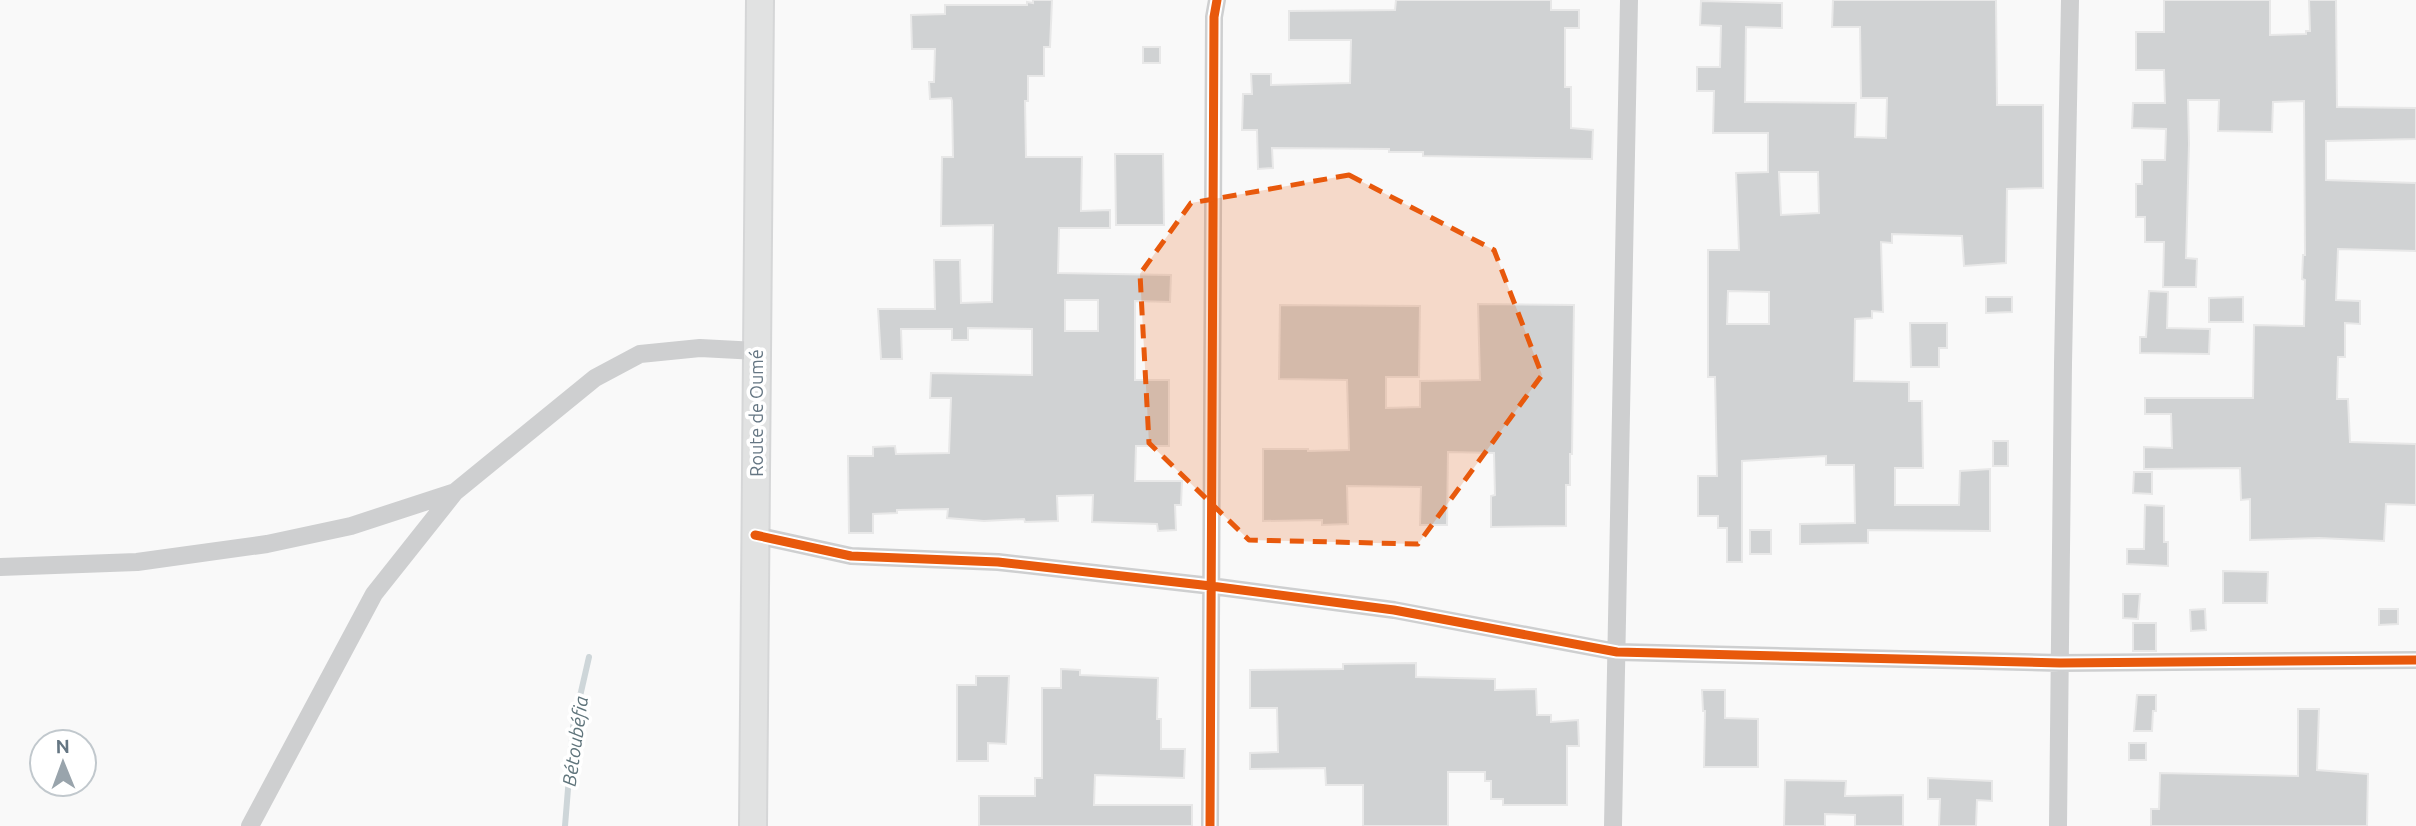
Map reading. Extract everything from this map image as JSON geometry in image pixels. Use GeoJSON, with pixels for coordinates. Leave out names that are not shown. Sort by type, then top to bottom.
{"type":"FeatureCollection","features":[{"type":"Feature","properties":{"kind":"street","name":"Route de Oumé"},"geometry":{"type":"LineString","coordinates":[[753,826],[760,0]]}},
{"type":"Feature","properties":{"kind":"street"},"geometry":{"type":"LineString","coordinates":[[1210,826],[1214,17],[1217,0]]}},
{"type":"Feature","properties":{"kind":"street"},"geometry":{"type":"LineString","coordinates":[[1613,826],[1629,0]]}},
{"type":"Feature","properties":{"kind":"street"},"geometry":{"type":"LineString","coordinates":[[2058,826],[2070,0]]}},
{"type":"Feature","properties":{"kind":"street"},"geometry":{"type":"LineString","coordinates":[[250,826],[374,594],[455,492],[595,377],[640,354],[700,348],[757,351]]}},
{"type":"Feature","properties":{"kind":"street"},"geometry":{"type":"LineString","coordinates":[[0,567],[137,562],[267,544],[351,526],[455,492]]}},
{"type":"Feature","properties":{"kind":"street"},"geometry":{"type":"LineString","coordinates":[[755,535],[851,556],[998,562],[1394,610],[1616,652],[2060,663],[2416,660]]}},
{"type":"Feature","properties":{"kind":"highlighted area"},"geometry":{"type":"Polygon","coordinates":[[[1349,175],[1494,250],[1542,375],[1418,544],[1249,540],[1149,443],[1140,274],[1191,203],[1349,175]]]}},
{"type":"Feature","properties":{"kind":"building"},"geometry":{"type":"Polygon","coordinates":[[[1033,0],[1052,0],[1050,47],[1044,47],[1044,76],[1028,76],[1028,101],[1025,101],[1026,157],[1082,157],[1081,211],[1110,210],[1110,228],[1059,228],[1058,273],[1171,275],[1170,302],[1135,301],[1135,380],[1169,380],[1169,446],[1136,446],[1135,481],[1182,481],[1181,505],[1175,505],[1176,530],[1158,531],[1157,524],[1092,522],[1093,495],[1057,496],[1058,521],[984,521],[947,518],[948,509],[897,510],[897,513],[873,514],[873,533],[849,533],[848,456],[873,456],[873,447],[895,446],[896,454],[949,453],[951,398],[930,398],[931,373],[1032,375],[1032,329],[968,328],[968,340],[952,340],[952,329],[901,329],[902,359],[881,359],[878,309],[935,309],[934,260],[960,260],[961,303],[992,302],[993,225],[941,226],[942,157],[953,157],[952,101],[951,98],[930,99],[929,82],[934,82],[935,49],[912,49],[911,15],[945,14],[945,5],[1033,3],[1033,0]],[[1065,300],[1065,331],[1098,331],[1098,300],[1065,300]]]}},
{"type":"Feature","properties":{"kind":"building"},"geometry":{"type":"Polygon","coordinates":[[[1396,0],[1551,0],[1551,10],[1579,10],[1579,28],[1565,28],[1565,87],[1571,87],[1571,128],[1593,130],[1592,159],[1423,156],[1423,152],[1389,152],[1389,149],[1272,148],[1273,168],[1258,169],[1257,130],[1242,130],[1243,94],[1252,94],[1251,74],[1271,74],[1271,85],[1350,83],[1351,40],[1289,40],[1289,11],[1395,10],[1396,0]]]}},
{"type":"Feature","properties":{"kind":"building"},"geometry":{"type":"Polygon","coordinates":[[[1833,0],[1996,0],[1997,105],[2043,105],[2043,188],[2007,189],[2006,263],[1964,266],[1962,236],[1892,234],[1892,243],[1881,242],[1883,312],[1872,311],[1872,318],[1855,319],[1854,381],[1909,382],[1909,401],[1922,401],[1923,468],[1895,468],[1895,505],[1959,505],[1960,471],[1990,469],[1990,531],[1868,530],[1868,543],[1800,544],[1800,524],[1855,523],[1854,465],[1826,465],[1826,456],[1742,461],[1742,562],[1727,562],[1727,528],[1718,528],[1718,516],[1698,516],[1698,476],[1717,476],[1715,377],[1708,377],[1708,250],[1739,250],[1736,173],[1768,172],[1768,133],[1713,133],[1714,91],[1697,91],[1697,67],[1720,67],[1721,26],[1700,25],[1701,1],[1782,3],[1782,28],[1746,27],[1745,102],[1856,103],[1855,137],[1886,138],[1887,98],[1861,98],[1860,27],[1832,27],[1833,0]],[[1779,172],[1781,215],[1819,213],[1818,172],[1779,172]],[[1728,291],[1727,324],[1769,324],[1769,292],[1728,291]]]}},
{"type":"Feature","properties":{"kind":"building"},"geometry":{"type":"Polygon","coordinates":[[[2164,0],[2270,0],[2270,35],[2306,34],[2306,31],[2310,31],[2309,0],[2336,0],[2337,107],[2416,108],[2416,139],[2326,141],[2326,180],[2416,183],[2416,251],[2338,249],[2336,300],[2360,301],[2360,324],[2345,323],[2345,357],[2338,357],[2337,399],[2348,399],[2350,442],[2416,444],[2416,505],[2386,504],[2384,541],[2319,538],[2250,540],[2250,499],[2241,500],[2240,468],[2144,469],[2144,447],[2172,448],[2171,414],[2145,414],[2145,398],[2253,398],[2254,325],[2304,326],[2304,101],[2273,102],[2272,132],[2218,131],[2219,100],[2188,100],[2186,258],[2197,259],[2196,287],[2163,287],[2164,242],[2145,242],[2145,217],[2136,217],[2136,184],[2142,184],[2142,160],[2165,160],[2166,129],[2132,128],[2133,103],[2165,103],[2164,70],[2136,70],[2136,32],[2164,32],[2164,0]]]}},
{"type":"Feature","properties":{"kind":"building"},"geometry":{"type":"Polygon","coordinates":[[[1143,47],[1160,47],[1160,63],[1143,63],[1143,47]]]}},
{"type":"Feature","properties":{"kind":"building"},"geometry":{"type":"Polygon","coordinates":[[[1115,154],[1163,154],[1164,225],[1116,225],[1115,154]]]}},
{"type":"Feature","properties":{"kind":"building"},"geometry":{"type":"Polygon","coordinates":[[[2149,291],[2168,292],[2167,328],[2210,329],[2209,354],[2140,353],[2140,337],[2146,337],[2149,291]]]}},
{"type":"Feature","properties":{"kind":"building"},"geometry":{"type":"Polygon","coordinates":[[[1986,297],[2012,297],[2012,312],[1986,313],[1986,297]]]}},
{"type":"Feature","properties":{"kind":"building"},"geometry":{"type":"Polygon","coordinates":[[[2243,297],[2243,322],[2209,322],[2209,298],[2243,297]]]}},
{"type":"Feature","properties":{"kind":"building"},"geometry":{"type":"Polygon","coordinates":[[[1478,304],[1574,305],[1572,454],[1570,485],[1566,485],[1566,526],[1491,527],[1491,496],[1495,495],[1494,453],[1448,452],[1447,525],[1420,525],[1421,487],[1347,486],[1348,524],[1322,525],[1322,520],[1263,521],[1263,449],[1349,450],[1347,380],[1279,379],[1280,305],[1420,306],[1419,377],[1386,377],[1386,408],[1420,407],[1420,381],[1480,380],[1478,304]]]}},
{"type":"Feature","properties":{"kind":"building"},"geometry":{"type":"Polygon","coordinates":[[[1910,323],[1947,323],[1947,348],[1939,348],[1939,367],[1911,367],[1910,323]]]}},
{"type":"Feature","properties":{"kind":"building"},"geometry":{"type":"Polygon","coordinates":[[[1993,441],[2008,441],[2008,466],[1993,466],[1993,441]]]}},
{"type":"Feature","properties":{"kind":"building"},"geometry":{"type":"Polygon","coordinates":[[[2134,472],[2152,472],[2152,494],[2133,493],[2134,472]]]}},
{"type":"Feature","properties":{"kind":"building"},"geometry":{"type":"Polygon","coordinates":[[[2145,505],[2164,506],[2164,542],[2168,542],[2168,566],[2127,564],[2127,549],[2144,549],[2145,505]]]}},
{"type":"Feature","properties":{"kind":"building"},"geometry":{"type":"Polygon","coordinates":[[[1750,530],[1771,530],[1771,554],[1750,554],[1750,530]]]}},
{"type":"Feature","properties":{"kind":"building"},"geometry":{"type":"Polygon","coordinates":[[[2223,571],[2268,572],[2267,603],[2223,603],[2223,571]]]}},
{"type":"Feature","properties":{"kind":"building"},"geometry":{"type":"Polygon","coordinates":[[[2123,594],[2140,594],[2138,619],[2123,618],[2123,594]]]}},
{"type":"Feature","properties":{"kind":"building"},"geometry":{"type":"Polygon","coordinates":[[[2205,609],[2206,630],[2191,631],[2190,610],[2205,609]]]}},
{"type":"Feature","properties":{"kind":"building"},"geometry":{"type":"Polygon","coordinates":[[[2379,609],[2398,609],[2398,624],[2379,625],[2379,609]]]}},
{"type":"Feature","properties":{"kind":"building"},"geometry":{"type":"Polygon","coordinates":[[[2133,623],[2156,623],[2156,651],[2133,651],[2133,623]]]}},
{"type":"Feature","properties":{"kind":"building"},"geometry":{"type":"Polygon","coordinates":[[[1416,663],[1416,677],[1495,679],[1495,690],[1536,689],[1537,715],[1551,715],[1551,722],[1578,720],[1579,746],[1567,746],[1567,805],[1503,805],[1503,799],[1491,799],[1491,781],[1485,781],[1485,772],[1448,772],[1448,826],[1363,826],[1363,785],[1326,785],[1325,768],[1250,769],[1250,753],[1278,752],[1277,708],[1250,708],[1250,670],[1343,669],[1343,664],[1416,663]]]}},
{"type":"Feature","properties":{"kind":"building"},"geometry":{"type":"Polygon","coordinates":[[[1061,669],[1080,670],[1080,675],[1158,678],[1157,719],[1161,719],[1161,749],[1185,749],[1184,778],[1095,775],[1094,805],[1192,805],[1192,826],[979,826],[979,796],[1035,796],[1035,778],[1042,778],[1042,688],[1061,688],[1061,669]]]}},
{"type":"Feature","properties":{"kind":"building"},"geometry":{"type":"Polygon","coordinates":[[[976,676],[1009,676],[1006,744],[988,743],[988,761],[957,761],[957,685],[976,685],[976,676]]]}},
{"type":"Feature","properties":{"kind":"building"},"geometry":{"type":"Polygon","coordinates":[[[1702,690],[1725,690],[1725,718],[1758,719],[1758,767],[1704,767],[1705,711],[1702,690]]]}},
{"type":"Feature","properties":{"kind":"building"},"geometry":{"type":"Polygon","coordinates":[[[2137,695],[2156,695],[2152,731],[2134,731],[2137,695]]]}},
{"type":"Feature","properties":{"kind":"building"},"geometry":{"type":"Polygon","coordinates":[[[2298,709],[2319,709],[2317,770],[2368,774],[2367,826],[2151,826],[2151,809],[2159,809],[2160,773],[2298,776],[2298,709]]]}},
{"type":"Feature","properties":{"kind":"building"},"geometry":{"type":"Polygon","coordinates":[[[2129,743],[2146,743],[2146,760],[2129,760],[2129,743]]]}},
{"type":"Feature","properties":{"kind":"building"},"geometry":{"type":"Polygon","coordinates":[[[1928,778],[1992,781],[1992,801],[1977,800],[1976,826],[1939,826],[1940,799],[1928,799],[1928,778]]]}},
{"type":"Feature","properties":{"kind":"building"},"geometry":{"type":"Polygon","coordinates":[[[1785,780],[1846,781],[1845,796],[1903,795],[1903,826],[1855,826],[1855,815],[1825,814],[1825,826],[1784,826],[1785,780]]]}},
{"type":"Feature","properties":{"kind":"waterway","name":"Bétoubéfia"},"geometry":{"type":"LineString","coordinates":[[565,826],[573,727],[589,657]]}},
{"type":"Feature","properties":{"kind":"cycle path"},"geometry":{"type":"LineString","coordinates":[[1210,826],[1214,17],[1217,0]]}},
{"type":"Feature","properties":{"kind":"cycle path"},"geometry":{"type":"LineString","coordinates":[[755,535],[851,556],[998,562],[1394,610],[1617,652],[2060,663],[2416,660]]}}]}
